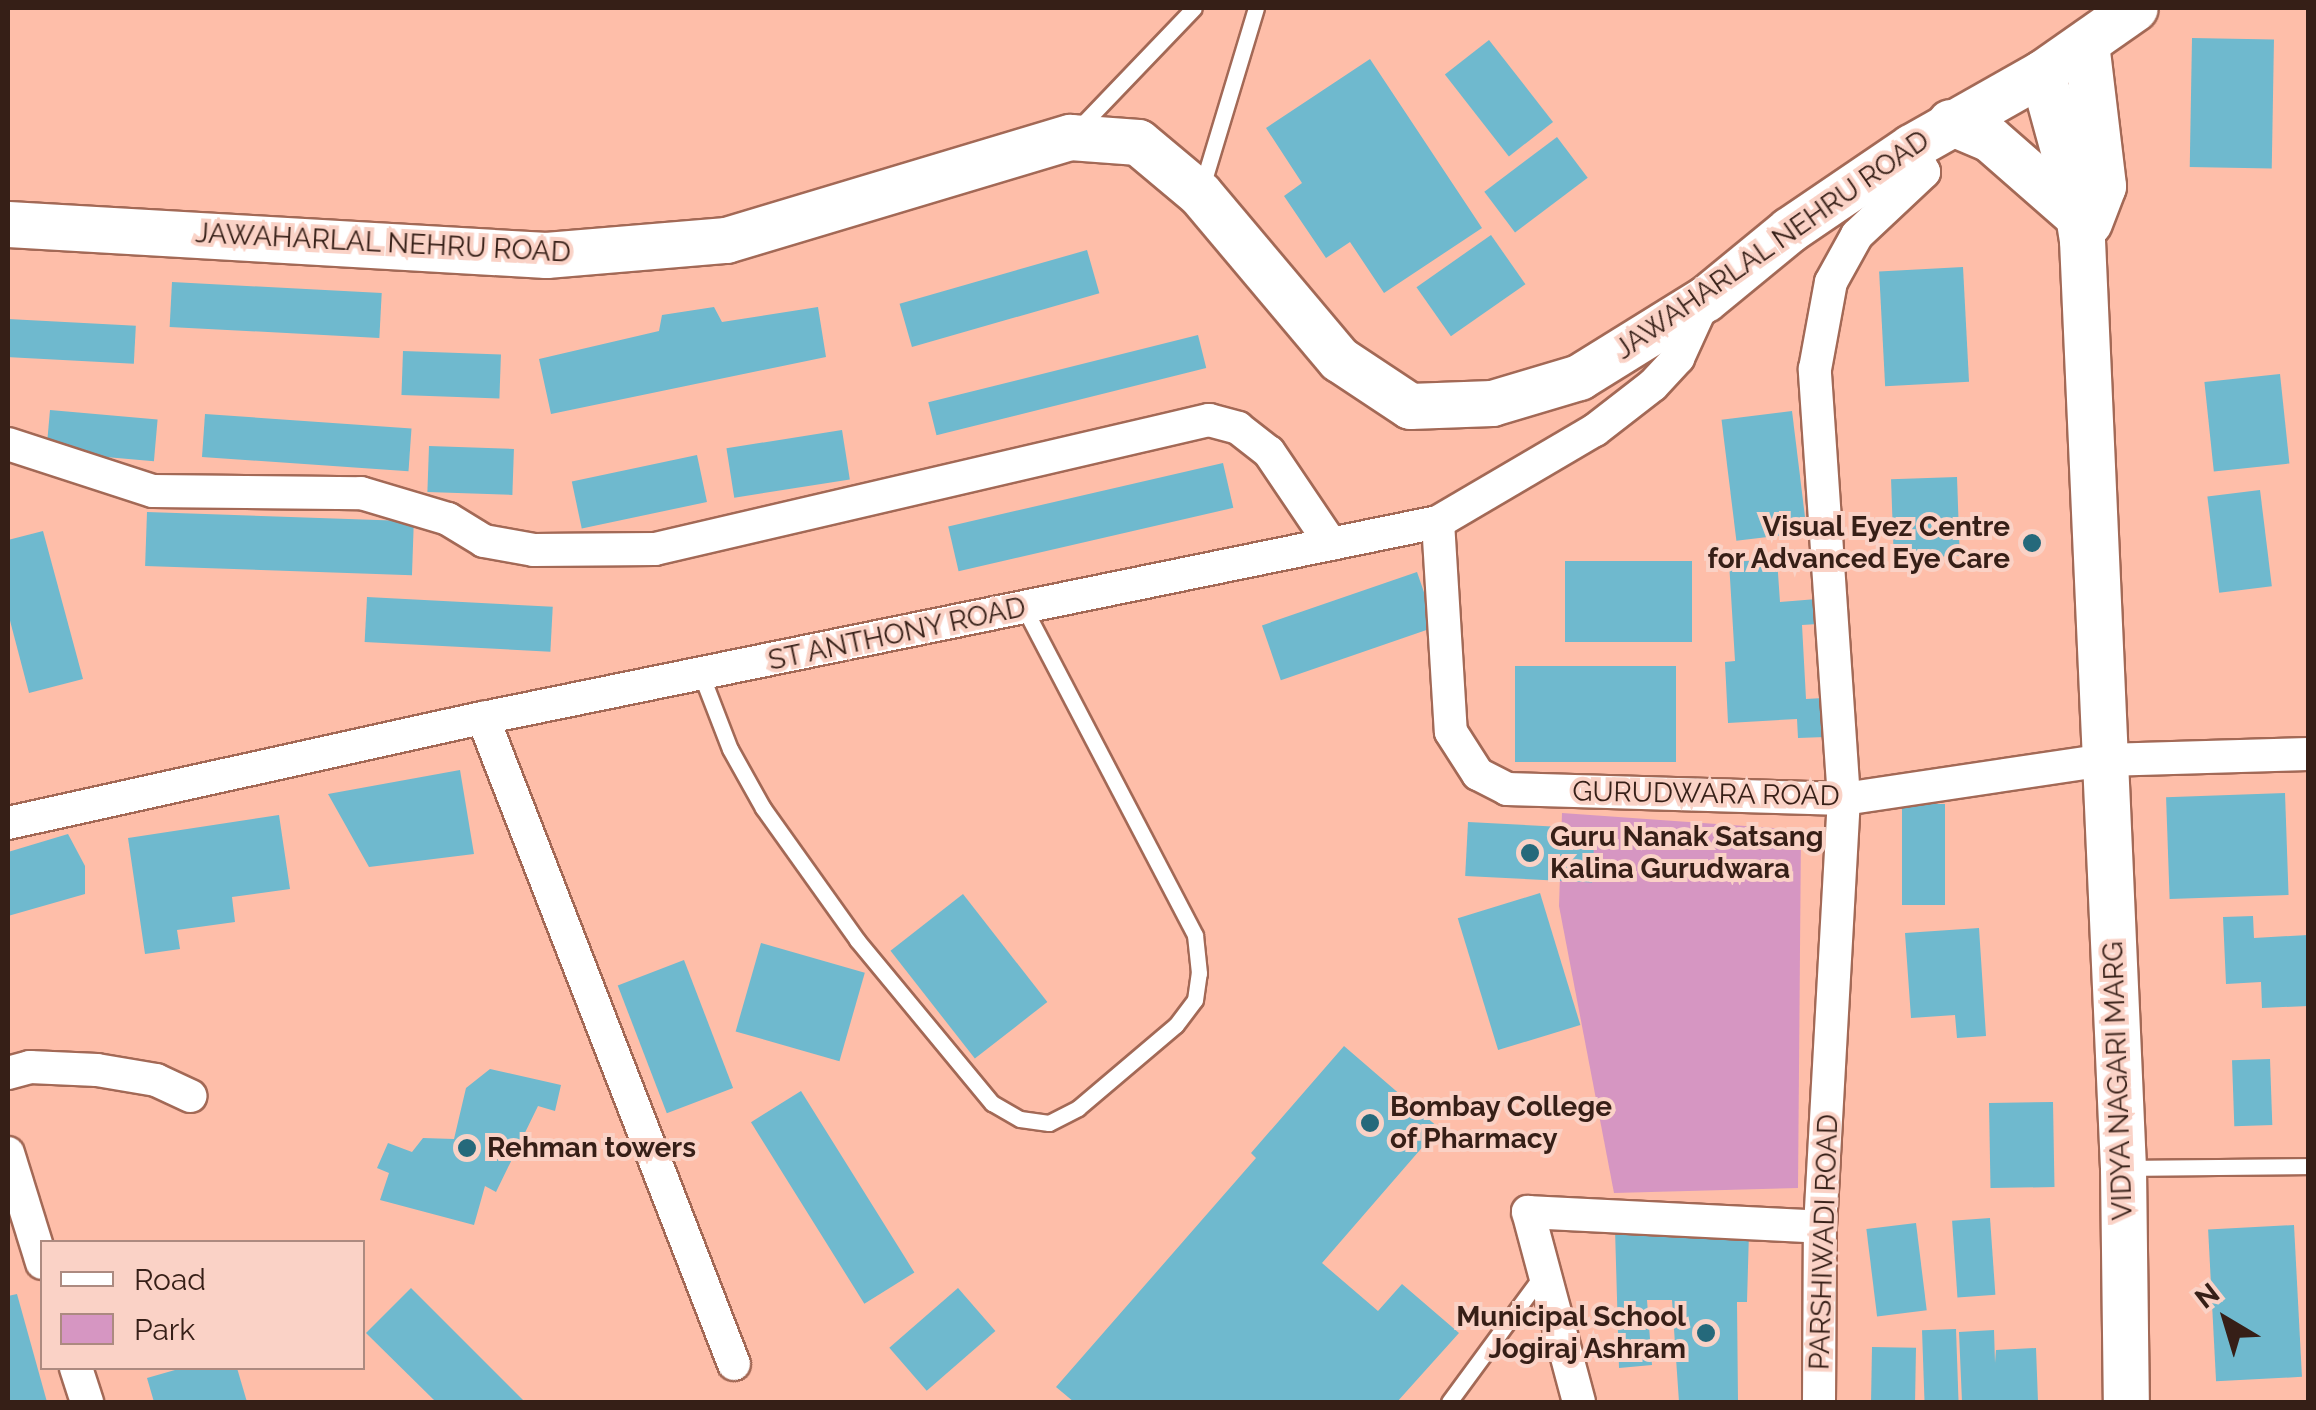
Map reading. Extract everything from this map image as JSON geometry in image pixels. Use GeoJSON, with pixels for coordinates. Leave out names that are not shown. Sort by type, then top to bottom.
{"type":"FeatureCollection","features":[{"type":"Feature","properties":{"kind":"main road","name":"JAWAHARLAL NEHRU ROAD"},"geometry":{"type":"LineString","coordinates":[[8,224],[546,256],[726,240],[1070,138],[1138,142],[1200,194],[1339,359],[1410,406],[1492,403],[1579,377],[1704,300],[1789,230],[1950,122],[2042,73],[2112,19]]}},
{"type":"Feature","properties":{"kind":"main road"},"geometry":{"type":"LineString","coordinates":[[2080,228],[2103,186],[2112,19]]}},
{"type":"Feature","properties":{"kind":"main road"},"geometry":{"type":"LineString","coordinates":[[2042,73],[2080,228]]}},
{"type":"Feature","properties":{"kind":"main road"},"geometry":{"type":"LineString","coordinates":[[1950,122],[1990,139],[2080,228]]}},
{"type":"Feature","properties":{"kind":"main road","name":"VIDYA NAGARI MARG"},"geometry":{"type":"LineString","coordinates":[[2080,228],[2124,1168],[2126,1402]]}},
{"type":"Feature","properties":{"kind":"street"},"geometry":{"type":"LineString","coordinates":[[1844,799],[1815,369],[1831,282],[1857,235],[1924,172],[1912,147]]}},
{"type":"Feature","properties":{"kind":"street","name":"ST ANTHONY ROAD"},"geometry":{"type":"LineString","coordinates":[[8,824],[483,718],[1438,522],[1595,430],[1652,385],[1678,358],[1704,300]]}},
{"type":"Feature","properties":{"kind":"street"},"geometry":{"type":"LineString","coordinates":[[8,444],[152,490],[361,493],[448,520],[484,541],[534,550],[656,548],[1208,420],[1238,428],[1270,452],[1331,544]]}},
{"type":"Feature","properties":{"kind":"street","name":"GURUDWARA ROAD"},"geometry":{"type":"LineString","coordinates":[[1438,522],[1451,732],[1478,774],[1507,790],[1844,799],[2105,760],[2308,754]]}},
{"type":"Feature","properties":{"kind":"street"},"geometry":{"type":"LineString","coordinates":[[483,718],[734,1364]]}},
{"type":"Feature","properties":{"kind":"street","name":"PARSHIWADI ROAD"},"geometry":{"type":"LineString","coordinates":[[1818,1402],[1820,1227],[1844,799]]}},
{"type":"Feature","properties":{"kind":"street"},"geometry":{"type":"LineString","coordinates":[[8,1073],[30,1067],[97,1070],[156,1080],[190,1096]]}},
{"type":"Feature","properties":{"kind":"street"},"geometry":{"type":"LineString","coordinates":[[8,1153],[40,1257]]}},
{"type":"Feature","properties":{"kind":"street"},"geometry":{"type":"LineString","coordinates":[[1579,1402],[1528,1212],[1820,1227]]}},
{"type":"Feature","properties":{"kind":"street"},"geometry":{"type":"LineString","coordinates":[[77,1370],[87,1402]]}},
{"type":"Feature","properties":{"kind":"lane"},"geometry":{"type":"LineString","coordinates":[[1070,138],[1194,8]]}},
{"type":"Feature","properties":{"kind":"lane"},"geometry":{"type":"LineString","coordinates":[[1200,194],[1256,8]]}},
{"type":"Feature","properties":{"kind":"lane"},"geometry":{"type":"LineString","coordinates":[[701,674],[730,749],[763,808],[857,940],[992,1103],[1020,1118],[1050,1123],[1078,1108],[1176,1025],[1194,1000],[1199,973],[1195,935],[1024,608]]}},
{"type":"Feature","properties":{"kind":"lane"},"geometry":{"type":"LineString","coordinates":[[2124,1168],[2308,1166]]}},
{"type":"Feature","properties":{"kind":"lane"},"geometry":{"type":"LineString","coordinates":[[1449,1402],[1543,1274]]}},
{"type":"Feature","properties":{"kind":"green space"},"geometry":{"type":"Polygon","coordinates":[[[1562,813],[1801,830],[1798,1188],[1614,1193],[1559,906],[1562,813]]]}},
{"type":"Feature","properties":{"kind":"building"},"geometry":{"type":"Polygon","coordinates":[[[2192,38],[2274,39],[2272,168],[2190,167],[2192,38]]]}},
{"type":"Feature","properties":{"kind":"building"},"geometry":{"type":"Polygon","coordinates":[[[1489,40],[1553,122],[1509,156],[1445,74],[1489,40]]]}},
{"type":"Feature","properties":{"kind":"building"},"geometry":{"type":"Polygon","coordinates":[[[1370,59],[1482,228],[1384,293],[1350,242],[1326,258],[1284,196],[1302,183],[1266,128],[1370,59]]]}},
{"type":"Feature","properties":{"kind":"building"},"geometry":{"type":"Polygon","coordinates":[[[1557,137],[1588,178],[1515,232],[1484,192],[1557,137]]]}},
{"type":"Feature","properties":{"kind":"building"},"geometry":{"type":"Polygon","coordinates":[[[1491,235],[1525,284],[1451,336],[1416,287],[1491,235]]]}},
{"type":"Feature","properties":{"kind":"building"},"geometry":{"type":"Polygon","coordinates":[[[1087,250],[1099,293],[912,347],[900,304],[1087,250]]]}},
{"type":"Feature","properties":{"kind":"building"},"geometry":{"type":"Polygon","coordinates":[[[1963,267],[1969,382],[1885,386],[1879,271],[1963,267]]]}},
{"type":"Feature","properties":{"kind":"building"},"geometry":{"type":"Polygon","coordinates":[[[172,282],[382,293],[379,338],[170,327],[172,282]]]}},
{"type":"Feature","properties":{"kind":"building"},"geometry":{"type":"Polygon","coordinates":[[[714,307],[722,322],[818,307],[826,357],[551,414],[539,359],[659,331],[662,315],[714,307]]]}},
{"type":"Feature","properties":{"kind":"building"},"geometry":{"type":"Polygon","coordinates":[[[8,319],[136,326],[134,364],[8,357],[8,319]]]}},
{"type":"Feature","properties":{"kind":"building"},"geometry":{"type":"Polygon","coordinates":[[[1198,335],[1206,368],[936,435],[928,402],[1198,335]]]}},
{"type":"Feature","properties":{"kind":"building"},"geometry":{"type":"Polygon","coordinates":[[[403,351],[501,354],[499,398],[401,395],[403,351]]]}},
{"type":"Feature","properties":{"kind":"building"},"geometry":{"type":"Polygon","coordinates":[[[2280,374],[2289,464],[2214,471],[2204,382],[2280,374]]]}},
{"type":"Feature","properties":{"kind":"building"},"geometry":{"type":"Polygon","coordinates":[[[50,410],[158,419],[154,461],[46,452],[50,410]]]}},
{"type":"Feature","properties":{"kind":"building"},"geometry":{"type":"Polygon","coordinates":[[[1792,411],[1807,532],[1736,541],[1722,420],[1792,411]]]}},
{"type":"Feature","properties":{"kind":"building"},"geometry":{"type":"Polygon","coordinates":[[[205,414],[411,428],[408,471],[202,457],[205,414]]]}},
{"type":"Feature","properties":{"kind":"building"},"geometry":{"type":"Polygon","coordinates":[[[842,430],[850,479],[734,498],[726,448],[842,430]]]}},
{"type":"Feature","properties":{"kind":"building"},"geometry":{"type":"Polygon","coordinates":[[[429,446],[514,449],[512,495],[427,492],[429,446]]]}},
{"type":"Feature","properties":{"kind":"building"},"geometry":{"type":"Polygon","coordinates":[[[697,455],[707,502],[582,529],[572,482],[697,455]]]}},
{"type":"Feature","properties":{"kind":"building"},"geometry":{"type":"Polygon","coordinates":[[[1223,463],[1233,508],[959,571],[948,526],[1223,463]]]}},
{"type":"Feature","properties":{"kind":"building"},"geometry":{"type":"Polygon","coordinates":[[[1957,477],[1960,556],[1894,558],[1891,479],[1957,477]]]}},
{"type":"Feature","properties":{"kind":"building"},"geometry":{"type":"Polygon","coordinates":[[[2260,490],[2272,586],[2219,593],[2207,496],[2260,490]]]}},
{"type":"Feature","properties":{"kind":"building"},"geometry":{"type":"Polygon","coordinates":[[[147,512],[414,521],[412,575],[145,566],[147,512]]]}},
{"type":"Feature","properties":{"kind":"building"},"geometry":{"type":"Polygon","coordinates":[[[43,531],[83,679],[29,693],[8,613],[8,540],[43,531]]]}},
{"type":"Feature","properties":{"kind":"building"},"geometry":{"type":"Polygon","coordinates":[[[1777,559],[1780,602],[1817,599],[1818,624],[1802,625],[1806,699],[1823,698],[1825,737],[1798,738],[1797,719],[1728,723],[1725,662],[1735,661],[1729,562],[1777,559]]]}},
{"type":"Feature","properties":{"kind":"building"},"geometry":{"type":"Polygon","coordinates":[[[1565,561],[1692,561],[1692,642],[1565,642],[1565,561]]]}},
{"type":"Feature","properties":{"kind":"building"},"geometry":{"type":"Polygon","coordinates":[[[1417,572],[1436,627],[1281,680],[1262,625],[1417,572]]]}},
{"type":"Feature","properties":{"kind":"building"},"geometry":{"type":"Polygon","coordinates":[[[367,597],[553,607],[550,652],[365,642],[367,597]]]}},
{"type":"Feature","properties":{"kind":"building"},"geometry":{"type":"Polygon","coordinates":[[[1515,666],[1676,666],[1676,762],[1515,762],[1515,666]]]}},
{"type":"Feature","properties":{"kind":"building"},"geometry":{"type":"Polygon","coordinates":[[[460,770],[474,854],[369,867],[328,794],[460,770]]]}},
{"type":"Feature","properties":{"kind":"building"},"geometry":{"type":"Polygon","coordinates":[[[2285,793],[2289,895],[2170,899],[2166,797],[2285,793]]]}},
{"type":"Feature","properties":{"kind":"building"},"geometry":{"type":"Polygon","coordinates":[[[1902,804],[1945,804],[1945,905],[1902,905],[1902,804]]]}},
{"type":"Feature","properties":{"kind":"building"},"geometry":{"type":"Polygon","coordinates":[[[279,815],[290,889],[232,897],[235,922],[177,930],[180,949],[145,954],[128,838],[279,815]]]}},
{"type":"Feature","properties":{"kind":"building","name":"Guru Nanak Satsang Kalina Gurudwara"},"geometry":{"type":"Polygon","coordinates":[[[1468,822],[1595,829],[1592,883],[1465,876],[1468,822]]]}},
{"type":"Feature","properties":{"kind":"building"},"geometry":{"type":"Polygon","coordinates":[[[68,834],[85,866],[85,894],[8,916],[8,852],[68,834]]]}},
{"type":"Feature","properties":{"kind":"building"},"geometry":{"type":"Polygon","coordinates":[[[1540,893],[1580,1025],[1498,1050],[1458,918],[1540,893]]]}},
{"type":"Feature","properties":{"kind":"building"},"geometry":{"type":"Polygon","coordinates":[[[963,894],[1047,1002],[975,1059],[891,951],[963,894]]]}},
{"type":"Feature","properties":{"kind":"building"},"geometry":{"type":"Polygon","coordinates":[[[2253,916],[2254,938],[2308,935],[2308,1006],[2262,1008],[2261,982],[2226,984],[2223,917],[2253,916]]]}},
{"type":"Feature","properties":{"kind":"building"},"geometry":{"type":"Polygon","coordinates":[[[1979,928],[1986,1036],[1957,1038],[1955,1015],[1911,1018],[1905,933],[1979,928]]]}},
{"type":"Feature","properties":{"kind":"building"},"geometry":{"type":"Polygon","coordinates":[[[761,943],[865,973],[839,1061],[736,1031],[761,943]]]}},
{"type":"Feature","properties":{"kind":"building"},"geometry":{"type":"Polygon","coordinates":[[[684,960],[733,1088],[667,1113],[618,985],[684,960]]]}},
{"type":"Feature","properties":{"kind":"building","name":"Bombay College of Pharmacy"},"geometry":{"type":"Polygon","coordinates":[[[1344,1046],[1439,1128],[1322,1263],[1378,1311],[1402,1284],[1459,1333],[1397,1402],[1074,1402],[1056,1387],[1256,1158],[1251,1153],[1344,1046]]]}},
{"type":"Feature","properties":{"kind":"building"},"geometry":{"type":"Polygon","coordinates":[[[2270,1059],[2272,1125],[2234,1126],[2232,1060],[2270,1059]]]}},
{"type":"Feature","properties":{"kind":"building","name":"Rehman towers"},"geometry":{"type":"Polygon","coordinates":[[[490,1069],[561,1085],[555,1111],[538,1106],[496,1192],[485,1186],[474,1225],[380,1200],[389,1173],[377,1168],[388,1143],[412,1152],[423,1138],[454,1139],[466,1088],[490,1069]]]}},
{"type":"Feature","properties":{"kind":"building"},"geometry":{"type":"Polygon","coordinates":[[[801,1091],[914,1272],[864,1304],[751,1122],[801,1091]]]}},
{"type":"Feature","properties":{"kind":"building"},"geometry":{"type":"Polygon","coordinates":[[[2053,1102],[2054,1187],[1990,1188],[1989,1103],[2053,1102]]]}},
{"type":"Feature","properties":{"kind":"building"},"geometry":{"type":"Polygon","coordinates":[[[1990,1218],[1995,1295],[1957,1297],[1952,1221],[1990,1218]]]}},
{"type":"Feature","properties":{"kind":"building"},"geometry":{"type":"Polygon","coordinates":[[[1916,1223],[1927,1310],[1877,1316],[1866,1229],[1916,1223]]]}},
{"type":"Feature","properties":{"kind":"building"},"geometry":{"type":"Polygon","coordinates":[[[2294,1225],[2302,1377],[2216,1381],[2208,1230],[2294,1225]]]}},
{"type":"Feature","properties":{"kind":"building","name":"Municipal School Jogiraj Ashram"},"geometry":{"type":"Polygon","coordinates":[[[1615,1229],[1749,1232],[1747,1302],[1737,1302],[1738,1402],[1679,1402],[1672,1300],[1647,1300],[1652,1365],[1619,1368],[1615,1229]]]}},
{"type":"Feature","properties":{"kind":"building"},"geometry":{"type":"Polygon","coordinates":[[[411,1288],[525,1402],[436,1402],[366,1333],[411,1288]]]}},
{"type":"Feature","properties":{"kind":"building"},"geometry":{"type":"Polygon","coordinates":[[[958,1288],[995,1331],[927,1391],[889,1348],[958,1288]]]}},
{"type":"Feature","properties":{"kind":"building"},"geometry":{"type":"Polygon","coordinates":[[[17,1294],[47,1402],[8,1402],[8,1296],[17,1294]]]}},
{"type":"Feature","properties":{"kind":"building"},"geometry":{"type":"Polygon","coordinates":[[[1956,1329],[1959,1402],[1925,1402],[1922,1330],[1956,1329]]]}},
{"type":"Feature","properties":{"kind":"building"},"geometry":{"type":"Polygon","coordinates":[[[1994,1330],[1995,1363],[1996,1350],[2036,1348],[2038,1402],[1962,1402],[1959,1332],[1994,1330]]]}},
{"type":"Feature","properties":{"kind":"building"},"geometry":{"type":"Polygon","coordinates":[[[1872,1347],[1916,1348],[1915,1402],[1871,1402],[1872,1347]]]}},
{"type":"Feature","properties":{"kind":"building"},"geometry":{"type":"Polygon","coordinates":[[[175,1370],[238,1370],[247,1402],[154,1402],[147,1378],[175,1370]]]}},
{"type":"Feature","properties":{"kind":"place","name":"Visual Eyez Centre for Advanced Eye Care"},"geometry":{"type":"Point","coordinates":[2032,543]}},
{"type":"Feature","properties":{"kind":"place","name":"Guru Nanak Satsang Kalina Gurudwara"},"geometry":{"type":"Point","coordinates":[1530,853]}},
{"type":"Feature","properties":{"kind":"place","name":"Bombay College of Pharmacy"},"geometry":{"type":"Point","coordinates":[1370,1123]}},
{"type":"Feature","properties":{"kind":"place","name":"Rehman towers"},"geometry":{"type":"Point","coordinates":[467,1148]}},
{"type":"Feature","properties":{"kind":"place","name":"Municipal School Jogiraj Ashram"},"geometry":{"type":"Point","coordinates":[1706,1333]}}]}
